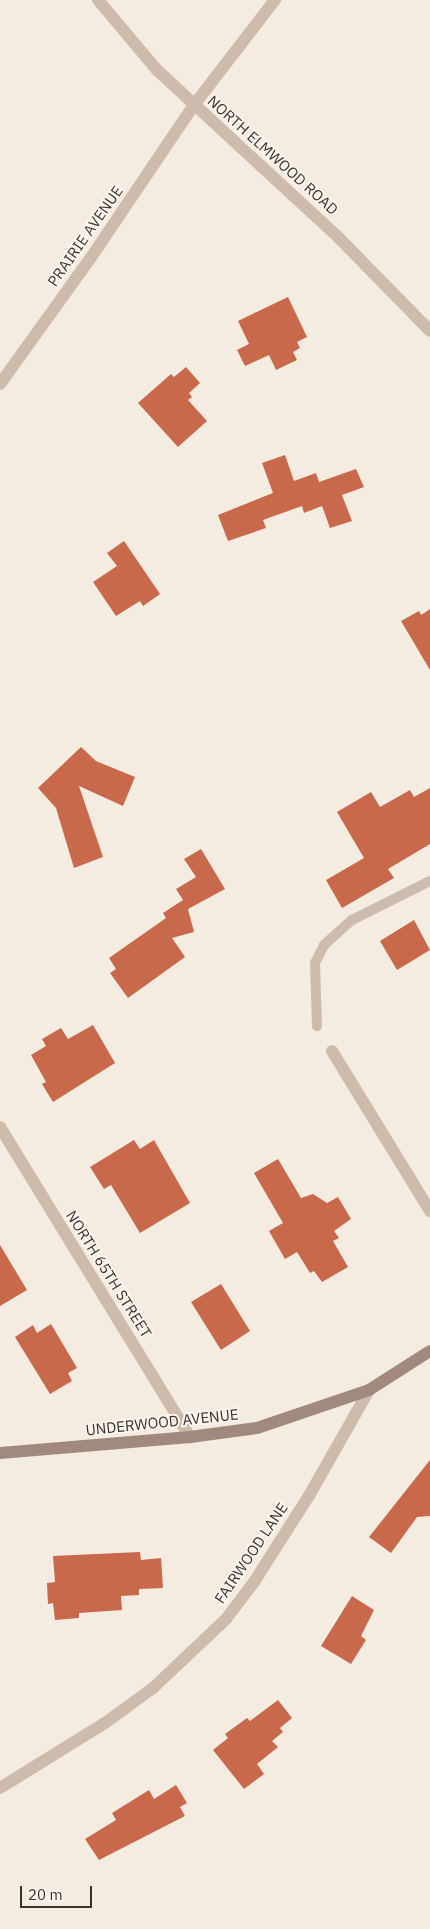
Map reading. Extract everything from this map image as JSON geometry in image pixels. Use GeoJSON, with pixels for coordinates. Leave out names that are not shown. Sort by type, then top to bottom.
{"type":"FeatureCollection","features":[{"type":"Feature","properties":{"kind":"main road","name":"UNDERWOOD AVENUE"},"geometry":{"type":"LineString","coordinates":[[0,1453],[190,1437],[257,1428],[369,1390],[430,1351]]}},
{"type":"Feature","properties":{"kind":"street","name":"NORTH ELMWOOD ROAD"},"geometry":{"type":"LineString","coordinates":[[98,0],[123,33],[194,105],[340,238],[430,331]]}},
{"type":"Feature","properties":{"kind":"street","name":"PRAIRIE AVENUE"},"geometry":{"type":"LineString","coordinates":[[0,384],[194,105],[275,0]]}},
{"type":"Feature","properties":{"kind":"street"},"geometry":{"type":"LineString","coordinates":[[332,1051],[430,1210]]}},
{"type":"Feature","properties":{"kind":"street","name":"NORTH 65TH STREET"},"geometry":{"type":"LineString","coordinates":[[0,1127],[190,1437]]}},
{"type":"Feature","properties":{"kind":"street","name":"FAIRWOOD LANE"},"geometry":{"type":"LineString","coordinates":[[0,1788],[105,1724],[152,1688],[220,1625],[274,1550],[369,1390]]}},
{"type":"Feature","properties":{"kind":"lane"},"geometry":{"type":"LineString","coordinates":[[317,1026],[315,963],[324,945],[352,920],[430,881]]}},
{"type":"Feature","properties":{"kind":"building"},"geometry":{"type":"Polygon","coordinates":[[[288,297],[307,337],[297,342],[300,348],[293,352],[297,360],[276,370],[269,355],[245,366],[237,350],[249,344],[238,321],[288,297]]]}},
{"type":"Feature","properties":{"kind":"building"},"geometry":{"type":"Polygon","coordinates":[[[186,367],[200,383],[189,393],[192,397],[188,400],[207,421],[178,447],[138,403],[171,374],[174,377],[186,367]]]}},
{"type":"Feature","properties":{"kind":"building"},"geometry":{"type":"Polygon","coordinates":[[[285,455],[294,481],[316,473],[319,482],[356,469],[364,487],[342,495],[352,521],[330,528],[322,506],[304,513],[302,506],[263,520],[266,528],[228,541],[218,515],[273,493],[262,463],[285,455]]]}},
{"type":"Feature","properties":{"kind":"building"},"geometry":{"type":"Polygon","coordinates":[[[124,541],[160,594],[143,606],[140,601],[116,616],[93,582],[117,566],[107,553],[124,541]]]}},
{"type":"Feature","properties":{"kind":"building"},"geometry":{"type":"Polygon","coordinates":[[[430,609],[430,670],[401,621],[419,611],[421,615],[430,609]]]}},
{"type":"Feature","properties":{"kind":"building"},"geometry":{"type":"Polygon","coordinates":[[[81,747],[96,761],[135,777],[123,806],[79,786],[103,857],[74,868],[56,808],[38,788],[81,747]]]}},
{"type":"Feature","properties":{"kind":"building"},"geometry":{"type":"Polygon","coordinates":[[[430,788],[430,844],[388,869],[394,878],[342,908],[326,880],[364,858],[337,812],[371,792],[380,807],[410,790],[414,797],[430,788]]]}},
{"type":"Feature","properties":{"kind":"building"},"geometry":{"type":"Polygon","coordinates":[[[201,849],[225,889],[188,909],[194,932],[172,938],[185,957],[128,998],[110,973],[116,969],[109,958],[166,918],[163,913],[183,900],[176,889],[196,877],[184,859],[201,849]]]}},
{"type":"Feature","properties":{"kind":"building"},"geometry":{"type":"Polygon","coordinates":[[[414,920],[430,950],[397,970],[380,941],[414,920]]]}},
{"type":"Feature","properties":{"kind":"building"},"geometry":{"type":"Polygon","coordinates":[[[93,1025],[115,1063],[53,1102],[42,1084],[46,1082],[31,1055],[46,1046],[42,1039],[61,1028],[68,1039],[93,1025]]]}},
{"type":"Feature","properties":{"kind":"building"},"geometry":{"type":"Polygon","coordinates":[[[134,1140],[140,1149],[154,1140],[190,1203],[140,1233],[111,1185],[104,1189],[90,1167],[134,1140]]]}},
{"type":"Feature","properties":{"kind":"building"},"geometry":{"type":"Polygon","coordinates":[[[278,1159],[301,1198],[313,1194],[327,1203],[338,1197],[351,1219],[334,1231],[339,1238],[333,1241],[348,1267],[322,1282],[314,1271],[310,1273],[297,1252],[285,1259],[269,1231],[283,1223],[254,1173],[278,1159]]]}},
{"type":"Feature","properties":{"kind":"building"},"geometry":{"type":"Polygon","coordinates":[[[0,1245],[27,1290],[0,1306],[0,1245]]]}},
{"type":"Feature","properties":{"kind":"building"},"geometry":{"type":"Polygon","coordinates":[[[221,1284],[250,1331],[221,1350],[191,1302],[221,1284]]]}},
{"type":"Feature","properties":{"kind":"building"},"geometry":{"type":"Polygon","coordinates":[[[51,1324],[77,1368],[68,1373],[72,1381],[50,1394],[15,1337],[33,1325],[37,1333],[51,1324]]]}},
{"type":"Feature","properties":{"kind":"building"},"geometry":{"type":"Polygon","coordinates":[[[430,1460],[430,1516],[417,1517],[391,1553],[369,1537],[430,1460]]]}},
{"type":"Feature","properties":{"kind":"building"},"geometry":{"type":"Polygon","coordinates":[[[140,1552],[141,1560],[161,1558],[163,1588],[139,1589],[139,1595],[121,1596],[122,1610],[79,1613],[79,1618],[55,1620],[53,1603],[48,1604],[47,1583],[55,1582],[53,1556],[140,1552]]]}},
{"type":"Feature","properties":{"kind":"building"},"geometry":{"type":"Polygon","coordinates":[[[352,1596],[374,1610],[361,1636],[366,1640],[351,1664],[321,1646],[352,1596]]]}},
{"type":"Feature","properties":{"kind":"building"},"geometry":{"type":"Polygon","coordinates":[[[278,1700],[292,1718],[280,1728],[283,1732],[272,1741],[278,1747],[257,1764],[264,1774],[244,1789],[213,1750],[228,1738],[225,1734],[247,1718],[250,1721],[278,1700]]]}},
{"type":"Feature","properties":{"kind":"building"},"geometry":{"type":"Polygon","coordinates":[[[176,1785],[187,1803],[180,1807],[185,1816],[99,1860],[85,1839],[116,1820],[112,1813],[149,1790],[154,1799],[176,1785]]]}}]}
